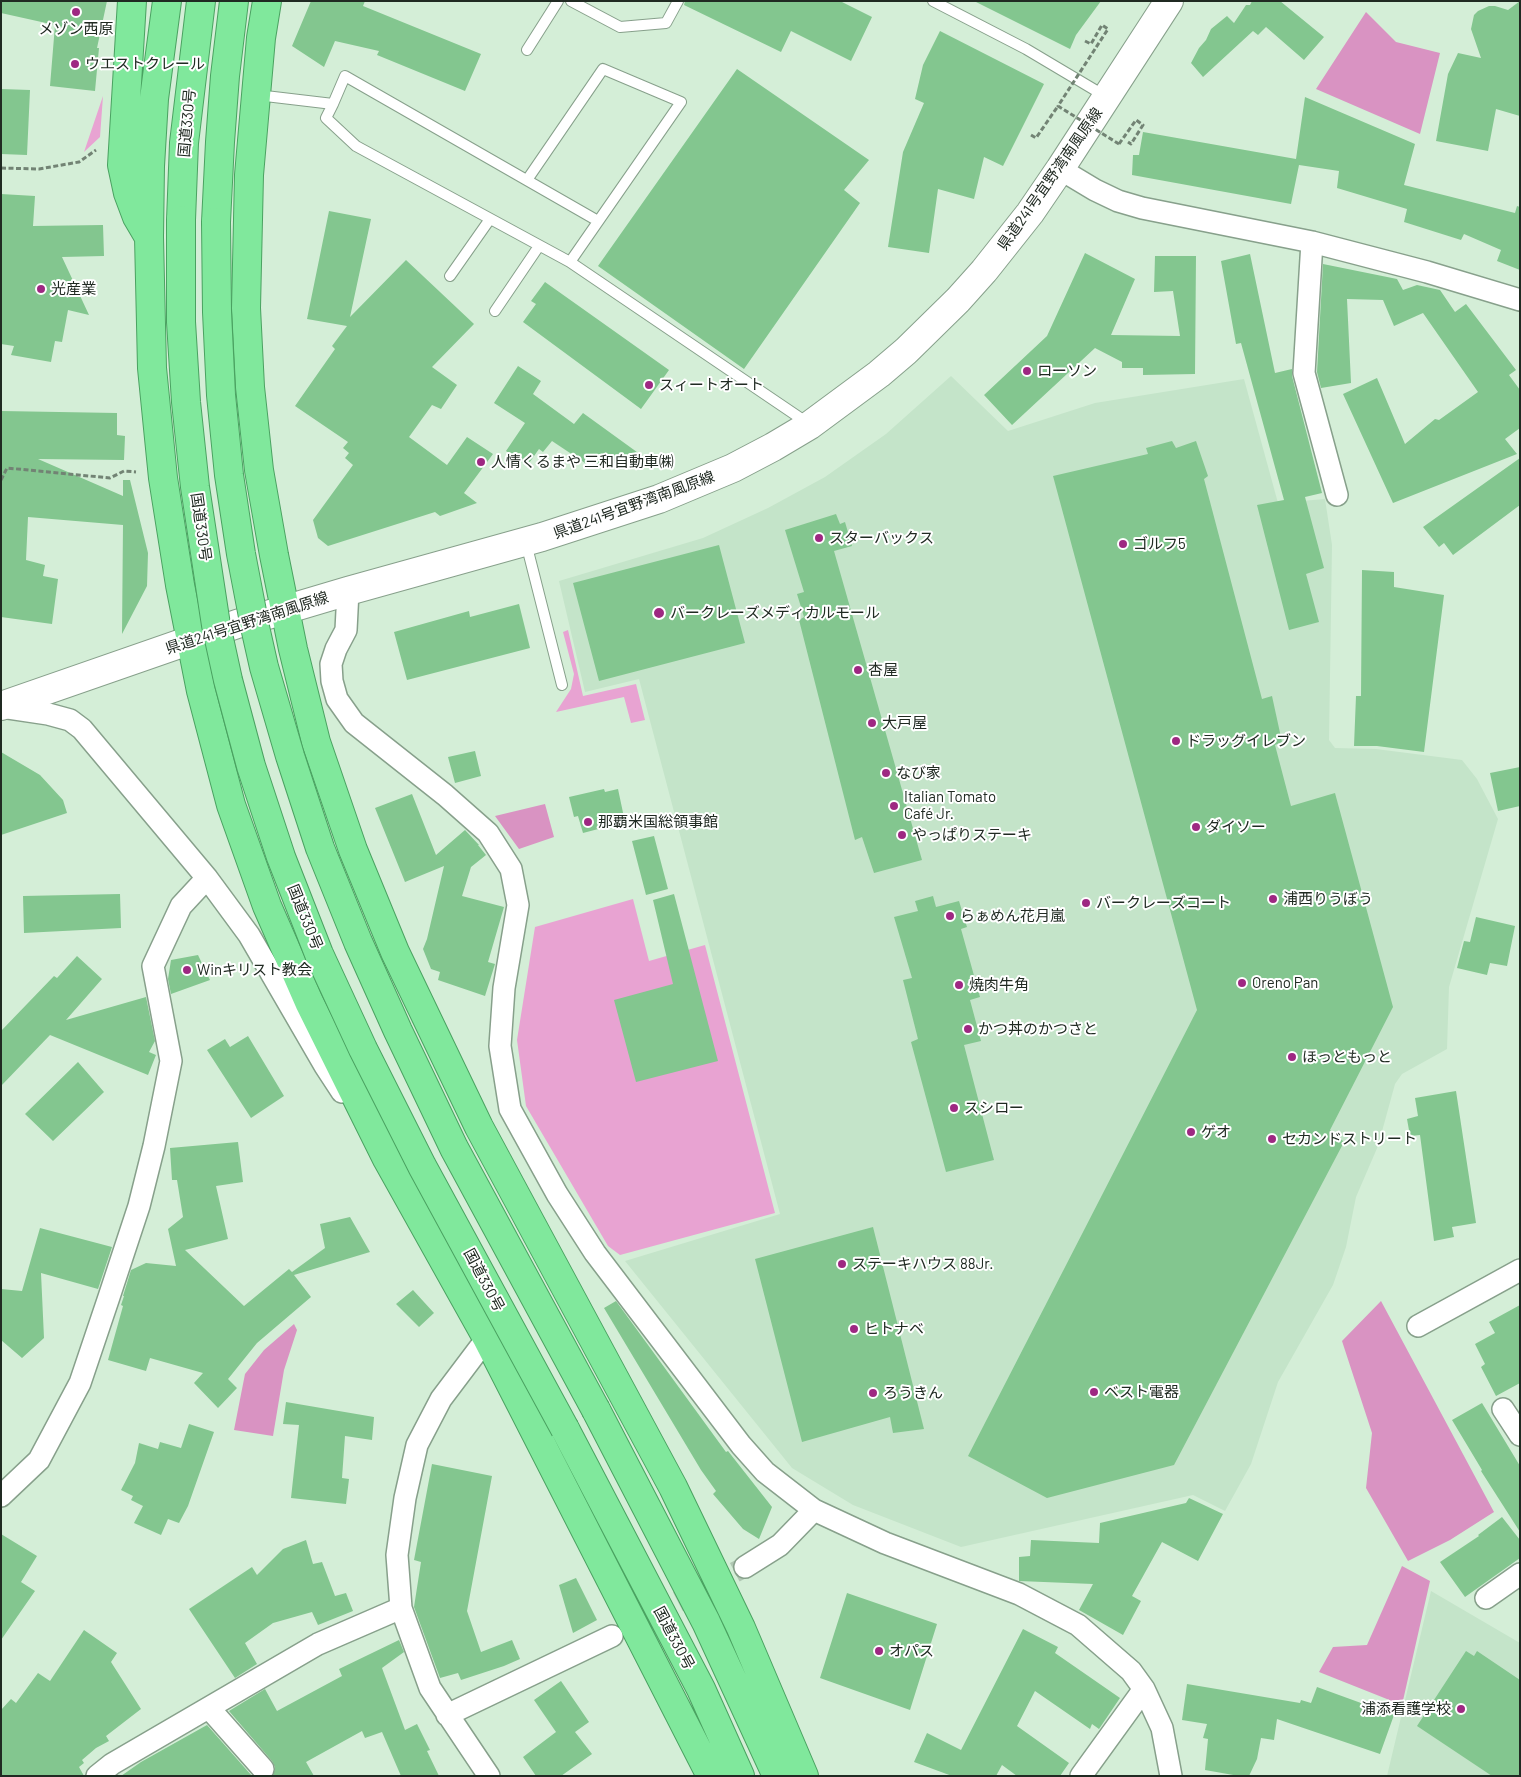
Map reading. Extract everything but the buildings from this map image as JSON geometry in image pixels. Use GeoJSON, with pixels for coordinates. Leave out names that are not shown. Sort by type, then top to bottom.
{"type":"FeatureCollection","features":[{"type":"Feature","properties":{"kind":"highway"},"geometry":{"type":"LineString","coordinates":[[132,1],[122,165],[128,193],[137,217],[149,237]]}},
{"type":"Feature","properties":{"kind":"highway"},"geometry":{"type":"LineString","coordinates":[[167,1],[154,99],[150,166],[149,237],[152,368],[162,478],[190,641],[228,796],[266,906],[309,1002],[387,1159],[487,1338],[711,1776]]}},
{"type":"Feature","properties":{"kind":"highway","name":"国道330号"},"geometry":{"type":"LineString","coordinates":[[201,1],[184,142],[181,220],[181,322],[186,402],[195,487],[216,624],[228,680],[251,766],[281,857],[308,927],[363,1049],[422,1166],[565,1429],[701,1689],[740,1776]]}},
{"type":"Feature","properties":{"kind":"highway"},"geometry":{"type":"LineString","coordinates":[[234,1],[225,76],[216,222],[217,312],[221,395],[229,475],[241,554],[264,667],[290,756],[320,848],[358,942],[454,1148],[596,1410],[706,1622],[777,1776]]}},
{"type":"Feature","properties":{"kind":"highway"},"geometry":{"type":"LineString","coordinates":[[267,1],[261,38],[249,175],[246,308],[250,387],[259,470],[284,610],[292,650],[316,742],[353,850],[396,952],[480,1127],[673,1487],[741,1628],[804,1776]]}},
{"type":"Feature","properties":{"kind":"highway"},"geometry":{"type":"LineString","coordinates":[[261,38],[277,1]]}},
{"type":"Feature","properties":{"kind":"main road","name":"県道241号宜野湾南風原線"},"geometry":{"type":"LineString","coordinates":[[1,707],[284,610],[526,542],[659,499],[702,482],[773,447],[810,425],[879,374],[912,346],[958,300],[1030,213],[1108,98],[1169,1]]}},
{"type":"Feature","properties":{"kind":"street"},"geometry":{"type":"LineString","coordinates":[[1060,169],[1095,190],[1142,208],[1312,242],[1427,272],[1520,300]]}},
{"type":"Feature","properties":{"kind":"street"},"geometry":{"type":"LineString","coordinates":[[1312,242],[1304,373],[1337,495]]}},
{"type":"Feature","properties":{"kind":"street"},"geometry":{"type":"LineString","coordinates":[[348,591],[346,630],[331,664],[332,681],[337,699],[354,723],[445,795],[488,834],[511,869],[518,905],[504,988],[500,1046],[510,1110],[557,1194],[595,1253],[741,1445],[765,1472],[814,1510],[885,1543],[1019,1594],[1078,1625],[1131,1671],[1144,1689],[1162,1728],[1171,1776]]}},
{"type":"Feature","properties":{"kind":"street"},"geometry":{"type":"LineString","coordinates":[[1,707],[70,720],[82,729],[207,878],[249,935],[325,1066],[387,1159]]}},
{"type":"Feature","properties":{"kind":"street"},"geometry":{"type":"LineString","coordinates":[[1,1496],[39,1460],[80,1383],[109,1297],[139,1206],[154,1146],[171,1061],[153,966],[181,906],[207,878]]}},
{"type":"Feature","properties":{"kind":"street"},"geometry":{"type":"LineString","coordinates":[[1418,1326],[1520,1270]]}},
{"type":"Feature","properties":{"kind":"street"},"geometry":{"type":"LineString","coordinates":[[487,1338],[441,1398],[417,1444],[405,1498],[398,1556],[401,1608],[430,1688],[489,1776]]}},
{"type":"Feature","properties":{"kind":"street"},"geometry":{"type":"LineString","coordinates":[[1502,1409],[1520,1435]]}},
{"type":"Feature","properties":{"kind":"street"},"geometry":{"type":"LineString","coordinates":[[745,1567],[780,1545],[814,1510]]}},
{"type":"Feature","properties":{"kind":"street"},"geometry":{"type":"LineString","coordinates":[[1486,1598],[1520,1574]]}},
{"type":"Feature","properties":{"kind":"street"},"geometry":{"type":"LineString","coordinates":[[110,1772],[209,1708],[318,1644],[401,1608]]}},
{"type":"Feature","properties":{"kind":"street"},"geometry":{"type":"LineString","coordinates":[[447,1715],[612,1636]]}},
{"type":"Feature","properties":{"kind":"street"},"geometry":{"type":"LineString","coordinates":[[1081,1776],[1144,1689]]}},
{"type":"Feature","properties":{"kind":"street"},"geometry":{"type":"LineString","coordinates":[[209,1708],[262,1769]]}},
{"type":"Feature","properties":{"kind":"lane"},"geometry":{"type":"LineString","coordinates":[[527,50],[558,1]]}},
{"type":"Feature","properties":{"kind":"lane"},"geometry":{"type":"LineString","coordinates":[[571,1],[620,27],[666,23],[678,1]]}},
{"type":"Feature","properties":{"kind":"lane"},"geometry":{"type":"LineString","coordinates":[[933,1],[1026,48],[1108,98]]}},
{"type":"Feature","properties":{"kind":"lane"},"geometry":{"type":"LineString","coordinates":[[527,180],[603,69],[680,102],[570,262]]}},
{"type":"Feature","properties":{"kind":"lane"},"geometry":{"type":"LineString","coordinates":[[598,221],[345,76],[326,118],[356,146],[570,262],[810,425]]}},
{"type":"Feature","properties":{"kind":"lane"},"geometry":{"type":"LineString","coordinates":[[256,95],[333,104]]}},
{"type":"Feature","properties":{"kind":"lane"},"geometry":{"type":"LineString","coordinates":[[450,276],[490,219]]}},
{"type":"Feature","properties":{"kind":"lane"},"geometry":{"type":"LineString","coordinates":[[495,311],[539,246]]}},
{"type":"Feature","properties":{"kind":"lane"},"geometry":{"type":"LineString","coordinates":[[526,542],[562,685]]}},
{"type":"Feature","properties":{"kind":"path"},"geometry":{"type":"LineString","coordinates":[[1031,135],[1036,138],[1108,29],[1102,25],[1091,44],[1085,41]]}},
{"type":"Feature","properties":{"kind":"path"},"geometry":{"type":"LineString","coordinates":[[1058,106],[1119,144],[1136,120],[1142,124],[1131,144],[1128,142]]}},
{"type":"Feature","properties":{"kind":"path"},"geometry":{"type":"LineString","coordinates":[[1,168],[39,169],[80,162],[101,146]]}},
{"type":"Feature","properties":{"kind":"path"},"geometry":{"type":"LineString","coordinates":[[1,480],[7,468],[110,478],[124,471],[139,472]]}},
{"type":"Feature","properties":{"kind":"shaded area"},"geometry":{"type":"Polygon","coordinates":[[[1366,12],[1396,42],[1440,53],[1420,134],[1316,89],[1366,12]]]}},
{"type":"Feature","properties":{"kind":"shaded area"},"geometry":{"type":"Polygon","coordinates":[[[103,96],[100,137],[84,152],[103,96]]]}},
{"type":"Feature","properties":{"kind":"shaded area","name":"バークレーズコート"},"geometry":{"type":"Polygon","coordinates":[[[951,376],[1008,431],[1095,403],[1244,379],[1278,503],[1325,499],[1332,545],[1329,740],[1335,748],[1376,749],[1462,760],[1477,779],[1498,819],[1449,987],[1447,1049],[1402,1074],[1395,1084],[1378,1146],[1356,1197],[1346,1247],[1333,1285],[1278,1382],[1251,1464],[1225,1511],[1193,1495],[961,1547],[853,1505],[792,1468],[625,1261],[780,1214],[639,679],[585,692],[559,581],[703,538],[768,508],[825,477],[886,434],[951,376]]]}},
{"type":"Feature","properties":{"kind":"shaded area"},"geometry":{"type":"Polygon","coordinates":[[[568,630],[583,696],[636,684],[645,720],[631,723],[624,697],[556,712],[571,689],[574,674],[563,632],[568,630]]]}},
{"type":"Feature","properties":{"kind":"shaded area"},"geometry":{"type":"Polygon","coordinates":[[[545,804],[554,837],[519,849],[495,816],[545,804]]]}},
{"type":"Feature","properties":{"kind":"shaded area"},"geometry":{"type":"Polygon","coordinates":[[[633,899],[649,961],[705,945],[775,1213],[620,1255],[608,1246],[526,1106],[517,1040],[535,927],[633,899]]]}},
{"type":"Feature","properties":{"kind":"shaded area"},"geometry":{"type":"Polygon","coordinates":[[[1381,1301],[1494,1512],[1450,1540],[1408,1561],[1366,1488],[1372,1433],[1342,1341],[1381,1301]]]}},
{"type":"Feature","properties":{"kind":"shaded area"},"geometry":{"type":"Polygon","coordinates":[[[294,1324],[297,1330],[284,1370],[273,1436],[234,1430],[245,1374],[264,1350],[294,1324]]]}},
{"type":"Feature","properties":{"kind":"shaded area"},"geometry":{"type":"Polygon","coordinates":[[[1402,1566],[1430,1581],[1402,1705],[1319,1672],[1333,1647],[1367,1645],[1402,1566]]]}},
{"type":"Feature","properties":{"kind":"shaded area","name":"浦添看護学校"},"geometry":{"type":"Polygon","coordinates":[[[1431,1591],[1520,1643],[1520,1776],[1387,1776],[1431,1591]]]}},
{"type":"Feature","properties":{"kind":"tunnel"},"geometry":{"type":"LineString","coordinates":[[621,1631],[745,1567]]}},
{"type":"Feature","properties":{"kind":"place","name":"メゾン西原"},"geometry":{"type":"Point","coordinates":[76,12]}},
{"type":"Feature","properties":{"kind":"place","name":"ウエストクレール"},"geometry":{"type":"Point","coordinates":[75,64]}},
{"type":"Feature","properties":{"kind":"place","name":"光産業"},"geometry":{"type":"Point","coordinates":[41,289]}},
{"type":"Feature","properties":{"kind":"place","name":"ローソン"},"geometry":{"type":"Point","coordinates":[1027,371]}},
{"type":"Feature","properties":{"kind":"place","name":"スィートオート"},"geometry":{"type":"Point","coordinates":[649,385]}},
{"type":"Feature","properties":{"kind":"place","name":"人情くるまや 三和自動車㈱"},"geometry":{"type":"Point","coordinates":[481,462]}},
{"type":"Feature","properties":{"kind":"place","name":"スターバックス"},"geometry":{"type":"Point","coordinates":[819,538]}},
{"type":"Feature","properties":{"kind":"place","name":"ゴルフ5"},"geometry":{"type":"Point","coordinates":[1123,544]}},
{"type":"Feature","properties":{"kind":"place","name":"バークレーズメディカルモール"},"geometry":{"type":"Point","coordinates":[659,613]}},
{"type":"Feature","properties":{"kind":"place","name":"杏屋"},"geometry":{"type":"Point","coordinates":[858,670]}},
{"type":"Feature","properties":{"kind":"place","name":"大戸屋"},"geometry":{"type":"Point","coordinates":[872,723]}},
{"type":"Feature","properties":{"kind":"place","name":"ドラッグイレブン"},"geometry":{"type":"Point","coordinates":[1176,741]}},
{"type":"Feature","properties":{"kind":"place","name":"なび家"},"geometry":{"type":"Point","coordinates":[886,773]}},
{"type":"Feature","properties":{"kind":"place","name":"Italian Tomato Café Jr."},"geometry":{"type":"Point","coordinates":[894,806]}},
{"type":"Feature","properties":{"kind":"place","name":"那覇米国総領事館"},"geometry":{"type":"Point","coordinates":[588,822]}},
{"type":"Feature","properties":{"kind":"place","name":"ダイソー"},"geometry":{"type":"Point","coordinates":[1196,827]}},
{"type":"Feature","properties":{"kind":"place","name":"やっぱりステーキ"},"geometry":{"type":"Point","coordinates":[902,835]}},
{"type":"Feature","properties":{"kind":"place","name":"浦西りうぼう"},"geometry":{"type":"Point","coordinates":[1273,899]}},
{"type":"Feature","properties":{"kind":"place","name":"バークレーズコート"},"geometry":{"type":"Point","coordinates":[1086,903]}},
{"type":"Feature","properties":{"kind":"place","name":"らぁめん花月嵐"},"geometry":{"type":"Point","coordinates":[950,916]}},
{"type":"Feature","properties":{"kind":"place","name":"Winキリスト教会"},"geometry":{"type":"Point","coordinates":[187,970]}},
{"type":"Feature","properties":{"kind":"place","name":"Oreno Pan"},"geometry":{"type":"Point","coordinates":[1242,983]}},
{"type":"Feature","properties":{"kind":"place","name":"焼肉牛角"},"geometry":{"type":"Point","coordinates":[959,985]}},
{"type":"Feature","properties":{"kind":"place","name":"かつ丼のかつさと"},"geometry":{"type":"Point","coordinates":[968,1029]}},
{"type":"Feature","properties":{"kind":"place","name":"ほっともっと"},"geometry":{"type":"Point","coordinates":[1292,1057]}},
{"type":"Feature","properties":{"kind":"place","name":"スシロー"},"geometry":{"type":"Point","coordinates":[954,1108]}},
{"type":"Feature","properties":{"kind":"place","name":"ゲオ"},"geometry":{"type":"Point","coordinates":[1191,1132]}},
{"type":"Feature","properties":{"kind":"place","name":"セカンドストリート"},"geometry":{"type":"Point","coordinates":[1272,1139]}},
{"type":"Feature","properties":{"kind":"place","name":"ステーキハウス 88Jr."},"geometry":{"type":"Point","coordinates":[842,1264]}},
{"type":"Feature","properties":{"kind":"place","name":"ヒトナベ"},"geometry":{"type":"Point","coordinates":[854,1329]}},
{"type":"Feature","properties":{"kind":"place","name":"ベスト電器"},"geometry":{"type":"Point","coordinates":[1094,1392]}},
{"type":"Feature","properties":{"kind":"place","name":"ろうきん"},"geometry":{"type":"Point","coordinates":[873,1393]}},
{"type":"Feature","properties":{"kind":"place","name":"オパス"},"geometry":{"type":"Point","coordinates":[879,1651]}},
{"type":"Feature","properties":{"kind":"place","name":"浦添看護学校"},"geometry":{"type":"Point","coordinates":[1461,1709]}}]}
